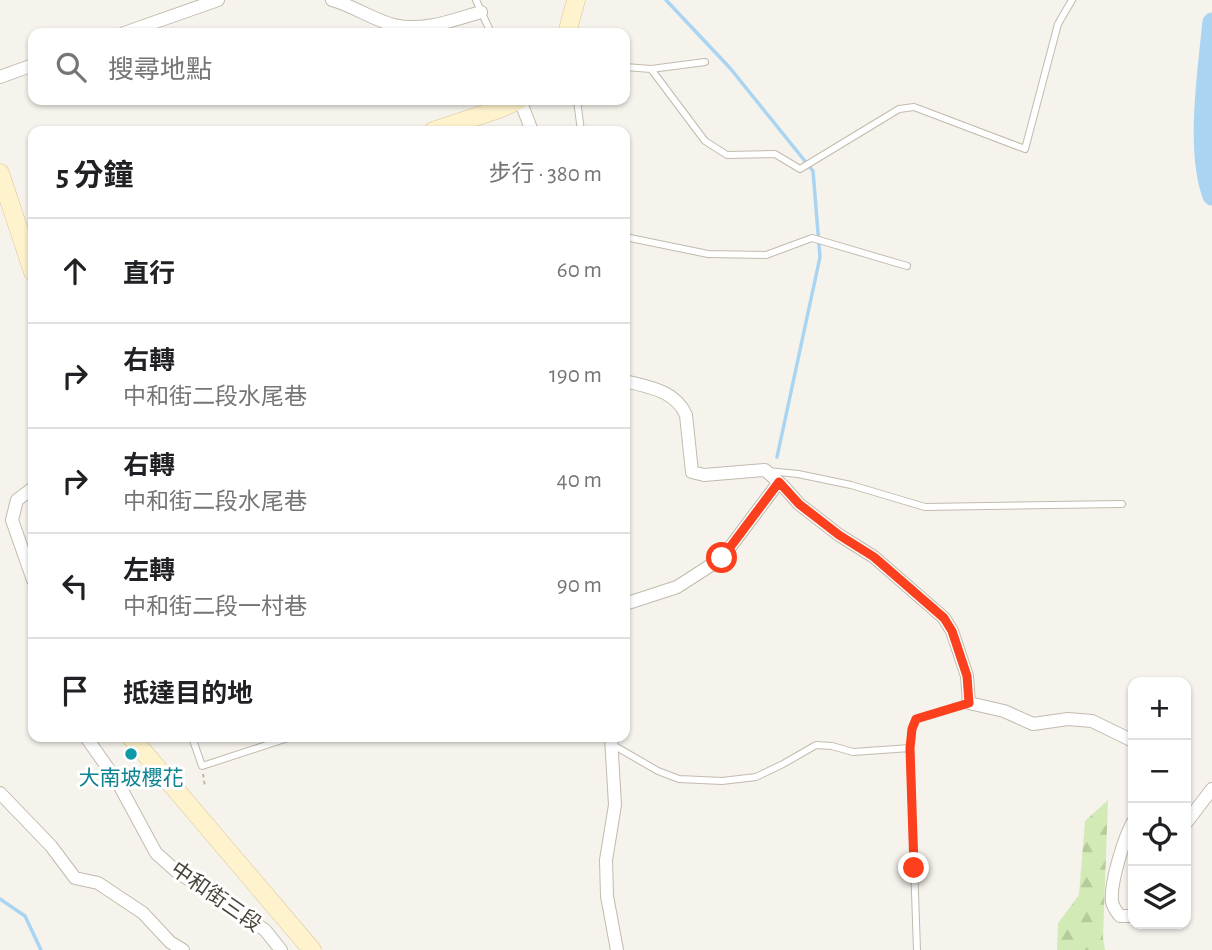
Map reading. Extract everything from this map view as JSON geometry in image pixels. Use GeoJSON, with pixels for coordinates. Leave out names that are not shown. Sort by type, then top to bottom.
{"type":"FeatureCollection","features":[{"type":"Feature","properties":{"kind":"main road"},"geometry":{"type":"LineString","coordinates":[[568,28],[576,0]]}},
{"type":"Feature","properties":{"kind":"main road"},"geometry":{"type":"LineString","coordinates":[[448,126],[508,105]]}},
{"type":"Feature","properties":{"kind":"main road"},"geometry":{"type":"LineString","coordinates":[[0,173],[28,254]]}},
{"type":"Feature","properties":{"kind":"main road","name":"中和街三段"},"geometry":{"type":"LineString","coordinates":[[135,742],[312,950]]}},
{"type":"Feature","properties":{"kind":"street"},"geometry":{"type":"LineString","coordinates":[[138,28],[218,0]]}},
{"type":"Feature","properties":{"kind":"street"},"geometry":{"type":"LineString","coordinates":[[332,0],[393,25],[416,27],[437,25],[479,6]]}},
{"type":"Feature","properties":{"kind":"street"},"geometry":{"type":"LineString","coordinates":[[0,77],[28,67]]}},
{"type":"Feature","properties":{"kind":"street"},"geometry":{"type":"LineString","coordinates":[[522,105],[530,126]]}},
{"type":"Feature","properties":{"kind":"street"},"geometry":{"type":"LineString","coordinates":[[630,382],[664,391],[682,407],[686,415],[692,472],[704,475],[765,470],[799,504],[839,535],[874,557],[944,618],[952,631],[967,676],[969,703],[1004,711],[1033,724],[1068,719],[1092,721],[1131,740]]}},
{"type":"Feature","properties":{"kind":"street"},"geometry":{"type":"LineString","coordinates":[[630,602],[677,587],[722,558],[779,482]]}},
{"type":"Feature","properties":{"kind":"street"},"geometry":{"type":"LineString","coordinates":[[28,492],[17,500],[12,520],[28,566]]}},
{"type":"Feature","properties":{"kind":"street","name":"中和街三段"},"geometry":{"type":"LineString","coordinates":[[90,742],[117,780],[156,853],[176,871],[265,930],[282,950]]}},
{"type":"Feature","properties":{"kind":"street"},"geometry":{"type":"LineString","coordinates":[[611,742],[615,804],[607,895],[617,950]]}},
{"type":"Feature","properties":{"kind":"street"},"geometry":{"type":"LineString","coordinates":[[1191,816],[1212,789]]}},
{"type":"Feature","properties":{"kind":"street"},"geometry":{"type":"LineString","coordinates":[[0,793],[26,817],[75,878],[98,883],[143,913],[170,942],[183,950]]}},
{"type":"Feature","properties":{"kind":"street"},"geometry":{"type":"LineString","coordinates":[[1128,831],[1112,891],[1115,910],[1120,916],[1128,916]]}},
{"type":"Feature","properties":{"kind":"lane"},"geometry":{"type":"LineString","coordinates":[[651,69],[705,141],[727,155],[775,154],[800,169],[899,109],[914,107],[1025,149],[1058,24],[1072,0]]}},
{"type":"Feature","properties":{"kind":"lane"},"geometry":{"type":"LineString","coordinates":[[479,6],[489,28]]}},
{"type":"Feature","properties":{"kind":"lane"},"geometry":{"type":"LineString","coordinates":[[630,67],[651,69],[705,62]]}},
{"type":"Feature","properties":{"kind":"lane"},"geometry":{"type":"LineString","coordinates":[[579,105],[581,126]]}},
{"type":"Feature","properties":{"kind":"lane"},"geometry":{"type":"LineString","coordinates":[[630,238],[708,254],[766,255],[812,238],[907,266]]}},
{"type":"Feature","properties":{"kind":"lane"},"geometry":{"type":"LineString","coordinates":[[765,470],[851,485],[925,507],[1122,504]]}},
{"type":"Feature","properties":{"kind":"lane"},"geometry":{"type":"LineString","coordinates":[[917,950],[910,748],[912,729],[916,719],[969,703]]}},
{"type":"Feature","properties":{"kind":"lane"},"geometry":{"type":"LineString","coordinates":[[194,742],[202,766],[276,742]]}},
{"type":"Feature","properties":{"kind":"lane"},"geometry":{"type":"LineString","coordinates":[[614,742],[658,771],[679,779],[722,781],[756,777],[816,745],[853,752],[910,748]]}},
{"type":"Feature","properties":{"kind":"path"},"geometry":{"type":"LineString","coordinates":[[202,766],[205,786]]}},
{"type":"Feature","properties":{"kind":"green space"},"geometry":{"type":"Polygon","coordinates":[[[1108,800],[1103,938],[1105,950],[1057,950],[1058,923],[1079,895],[1085,821],[1108,800]]]}},
{"type":"Feature","properties":{"kind":"waterway"},"geometry":{"type":"LineString","coordinates":[[666,0],[730,68],[813,171],[820,257],[777,457]]}},
{"type":"Feature","properties":{"kind":"waterway"},"geometry":{"type":"LineString","coordinates":[[1212,22],[1203,134],[1207,177],[1212,196]]}},
{"type":"Feature","properties":{"kind":"waterway"},"geometry":{"type":"LineString","coordinates":[[0,899],[25,916],[41,950]]}},
{"type":"Feature","properties":{"kind":"place","name":"大南坡櫻花"},"geometry":{"type":"Point","coordinates":[131,754]}},
{"type":"Feature","properties":{"kind":"route"},"geometry":{"type":"LineString","coordinates":[[722,558],[779,482],[799,504],[839,535],[874,557],[944,618],[952,631],[967,676],[969,703],[916,719],[912,729],[910,748],[914,868]]}}]}
